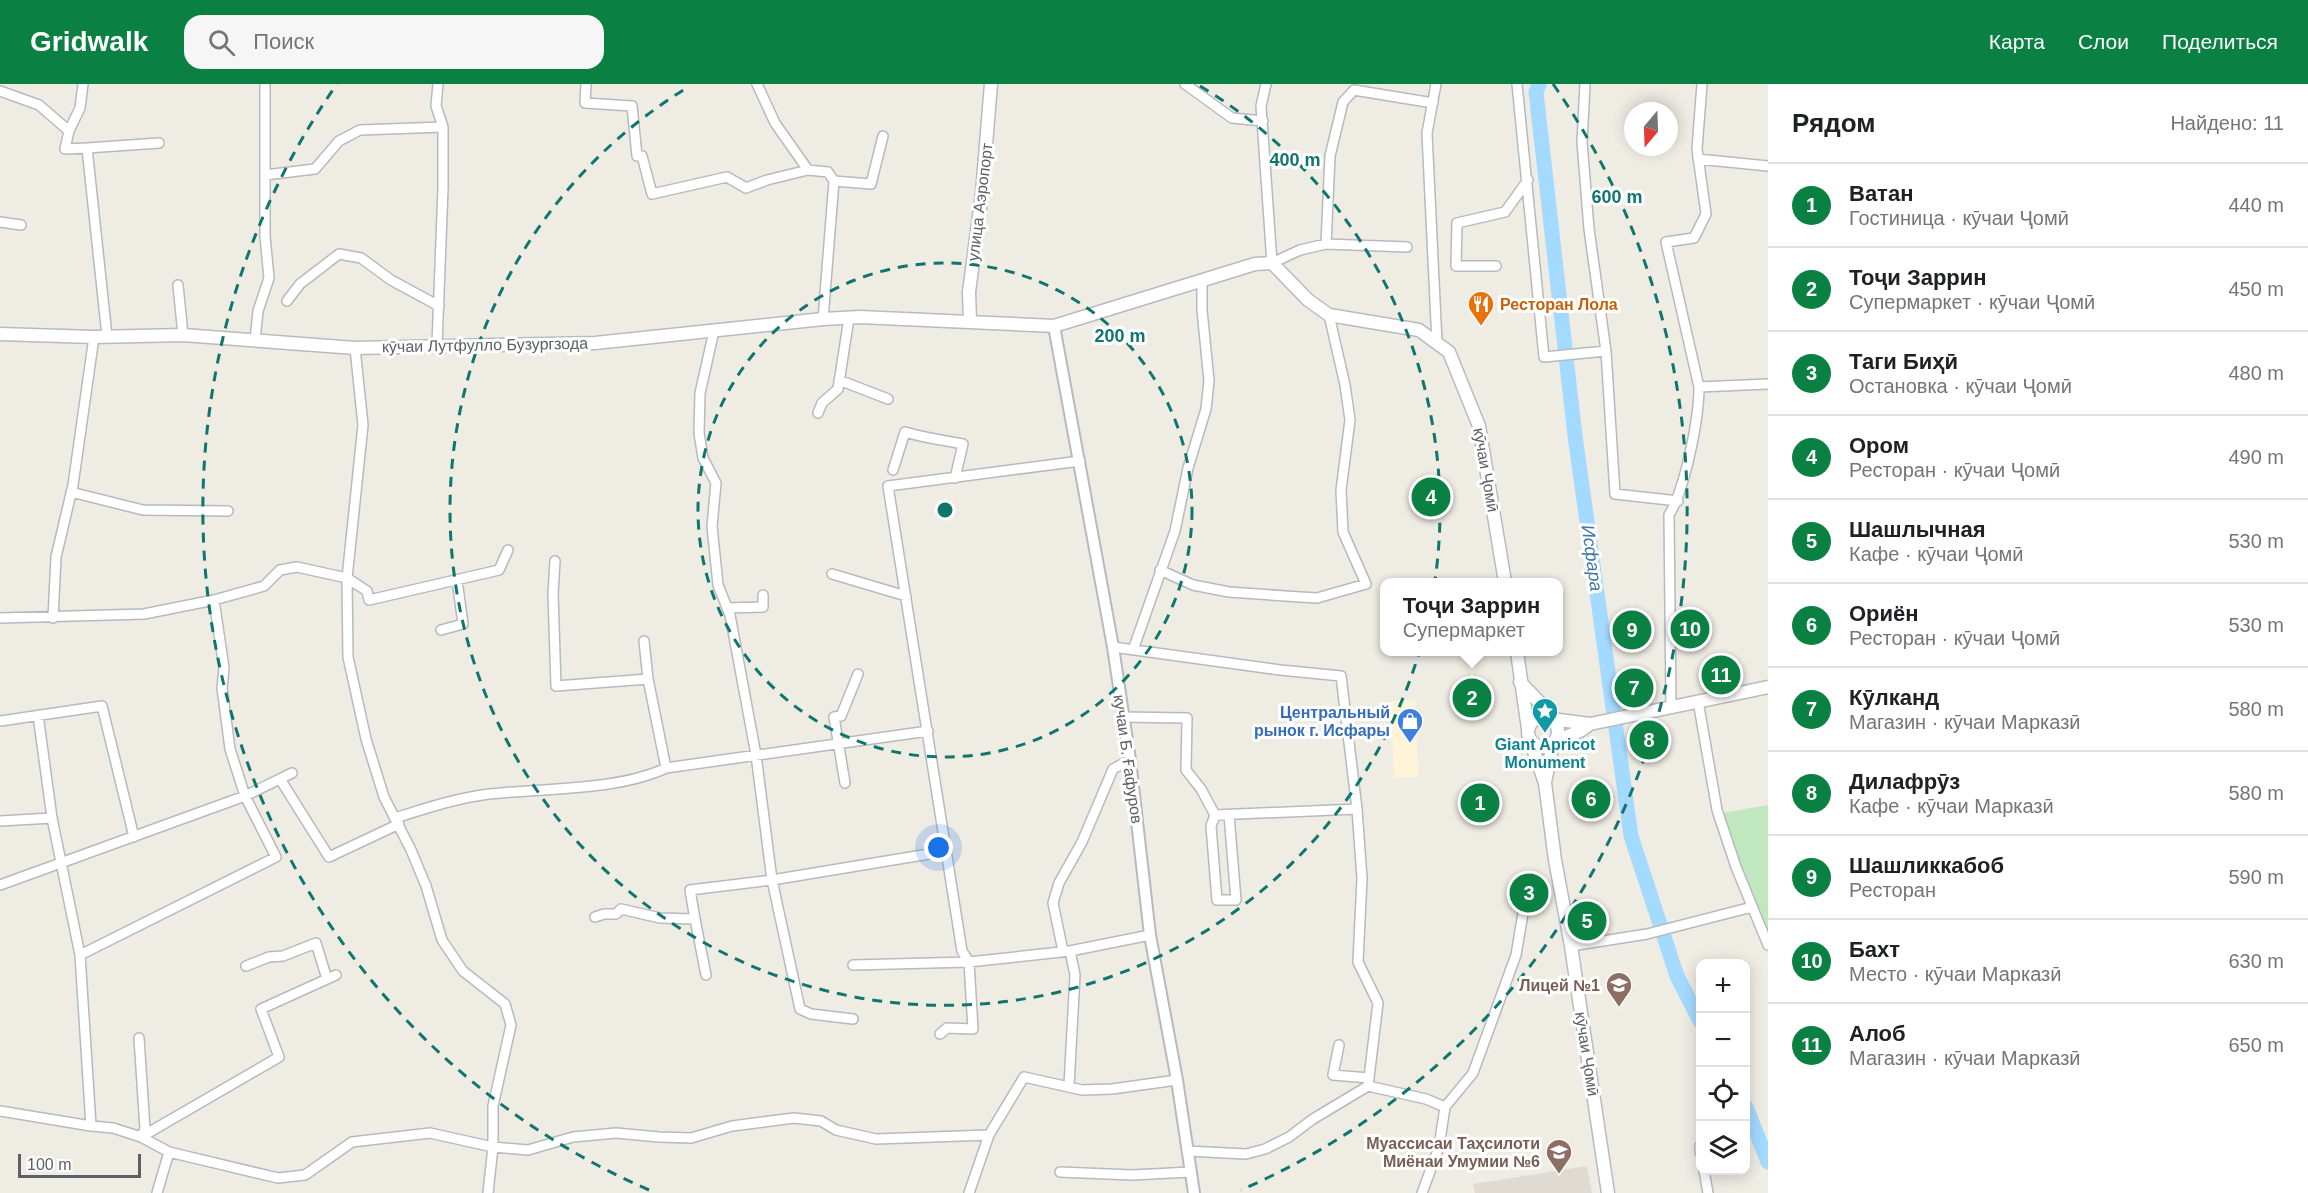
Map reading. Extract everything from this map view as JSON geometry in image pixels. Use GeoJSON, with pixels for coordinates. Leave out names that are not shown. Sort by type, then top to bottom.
{"type":"FeatureCollection","features":[{"type":"Feature","properties":{"kind":"main road","name":"улица Аэропорт"},"geometry":{"type":"LineString","coordinates":[[969,321],[969,292],[982,193],[991,84]]}},
{"type":"Feature","properties":{"kind":"main road","name":"кӯчаи Ҷомӣ"},"geometry":{"type":"LineString","coordinates":[[1272,263],[1308,300],[1329,315],[1419,330],[1449,352],[1479,426],[1504,578]]}},
{"type":"Feature","properties":{"kind":"main road"},"geometry":{"type":"LineString","coordinates":[[1054,326],[1255,264],[1272,263]]}},
{"type":"Feature","properties":{"kind":"main road","name":"кӯчаи Лутфулло Бузургзода"},"geometry":{"type":"LineString","coordinates":[[0,334],[100,337],[183,335],[355,348],[595,343],[849,318],[1054,326]]}},
{"type":"Feature","properties":{"kind":"main road","name":"кӯчаи Ҷомӣ"},"geometry":{"type":"LineString","coordinates":[[1517,656],[1529,734],[1545,783],[1555,860],[1608,1193]]}},
{"type":"Feature","properties":{"kind":"main road"},"geometry":{"type":"LineString","coordinates":[[1520,682],[1541,704],[1557,727],[1545,783]]}},
{"type":"Feature","properties":{"kind":"main road"},"geometry":{"type":"LineString","coordinates":[[1594,723],[1541,747],[1529,734],[1533,720],[1537,718],[1594,723],[1768,687]]}},
{"type":"Feature","properties":{"kind":"street"},"geometry":{"type":"LineString","coordinates":[[83,84],[80,108],[69,131],[65,149],[159,143]]}},
{"type":"Feature","properties":{"kind":"street"},"geometry":{"type":"LineString","coordinates":[[255,340],[258,311],[269,278],[265,236],[265,84]]}},
{"type":"Feature","properties":{"kind":"street"},"geometry":{"type":"LineString","coordinates":[[436,345],[441,258],[443,127],[436,106],[438,84]]}},
{"type":"Feature","properties":{"kind":"street"},"geometry":{"type":"LineString","coordinates":[[586,84],[585,103],[632,106],[636,156],[642,156],[652,194],[727,177],[746,188],[767,180],[808,170],[828,172],[834,182],[823,319]]}},
{"type":"Feature","properties":{"kind":"street"},"geometry":{"type":"LineString","coordinates":[[757,84],[775,123],[808,170]]}},
{"type":"Feature","properties":{"kind":"street"},"geometry":{"type":"LineString","coordinates":[[1185,84],[1232,118],[1263,121]]}},
{"type":"Feature","properties":{"kind":"street"},"geometry":{"type":"LineString","coordinates":[[1266,84],[1261,106],[1272,263],[1300,250],[1326,244],[1407,247]]}},
{"type":"Feature","properties":{"kind":"street"},"geometry":{"type":"LineString","coordinates":[[1436,84],[1427,133],[1437,343]]}},
{"type":"Feature","properties":{"kind":"street"},"geometry":{"type":"LineString","coordinates":[[1517,84],[1544,357],[1601,352]]}},
{"type":"Feature","properties":{"kind":"street"},"geometry":{"type":"LineString","coordinates":[[1585,84],[1582,153],[1615,494],[1678,501]]}},
{"type":"Feature","properties":{"kind":"street"},"geometry":{"type":"LineString","coordinates":[[1671,707],[1669,515],[1678,501],[1699,407],[1699,387],[1666,242],[1695,238],[1706,214],[1697,149],[1702,84]]}},
{"type":"Feature","properties":{"kind":"street"},"geometry":{"type":"LineString","coordinates":[[1326,244],[1330,156],[1343,102],[1354,90],[1433,104]]}},
{"type":"Feature","properties":{"kind":"street"},"geometry":{"type":"LineString","coordinates":[[0,92],[39,105],[69,131]]}},
{"type":"Feature","properties":{"kind":"street"},"geometry":{"type":"LineString","coordinates":[[265,175],[315,169],[339,141],[360,130],[443,127]]}},
{"type":"Feature","properties":{"kind":"street"},"geometry":{"type":"LineString","coordinates":[[834,182],[871,184],[883,136]]}},
{"type":"Feature","properties":{"kind":"street"},"geometry":{"type":"LineString","coordinates":[[53,618],[56,557],[71,492],[100,337],[87,148]]}},
{"type":"Feature","properties":{"kind":"street"},"geometry":{"type":"LineString","coordinates":[[1698,159],[1768,166]]}},
{"type":"Feature","properties":{"kind":"street"},"geometry":{"type":"LineString","coordinates":[[1496,266],[1456,266],[1457,223],[1505,212],[1528,180]]}},
{"type":"Feature","properties":{"kind":"street"},"geometry":{"type":"LineString","coordinates":[[0,222],[21,225]]}},
{"type":"Feature","properties":{"kind":"street"},"geometry":{"type":"LineString","coordinates":[[287,301],[300,284],[339,254],[361,258],[391,280],[439,306]]}},
{"type":"Feature","properties":{"kind":"street"},"geometry":{"type":"LineString","coordinates":[[1133,650],[1175,531],[1188,468],[1206,409],[1209,381],[1202,310],[1202,280]]}},
{"type":"Feature","properties":{"kind":"street"},"geometry":{"type":"LineString","coordinates":[[178,285],[183,335]]}},
{"type":"Feature","properties":{"kind":"street"},"geometry":{"type":"LineString","coordinates":[[1160,570],[1192,585],[1229,592],[1299,597],[1317,598],[1366,584],[1343,532],[1341,490],[1350,420],[1345,385],[1329,315]]}},
{"type":"Feature","properties":{"kind":"street"},"geometry":{"type":"LineString","coordinates":[[818,413],[822,403],[838,389],[849,318]]}},
{"type":"Feature","properties":{"kind":"street","name":"кучаи Б. Ғафуров"},"geometry":{"type":"LineString","coordinates":[[1054,326],[1113,647],[1130,760],[1150,935],[1177,1080],[1194,1193]]}},
{"type":"Feature","properties":{"kind":"street"},"geometry":{"type":"LineString","coordinates":[[714,331],[700,393],[699,433],[703,458],[716,483],[712,526],[718,585],[727,608],[756,755],[772,880],[800,1009],[811,1014],[853,1019]]}},
{"type":"Feature","properties":{"kind":"street"},"geometry":{"type":"LineString","coordinates":[[355,348],[363,425],[347,578],[348,657],[366,739],[384,797],[426,886],[442,940],[464,971],[505,1004],[511,1025],[493,1106],[493,1147],[488,1193]]}},
{"type":"Feature","properties":{"kind":"street"},"geometry":{"type":"LineString","coordinates":[[839,380],[888,399]]}},
{"type":"Feature","properties":{"kind":"street"},"geometry":{"type":"LineString","coordinates":[[1699,387],[1768,384]]}},
{"type":"Feature","properties":{"kind":"street"},"geometry":{"type":"LineString","coordinates":[[893,470],[905,432],[926,439],[935,438],[963,444],[955,478]]}},
{"type":"Feature","properties":{"kind":"street"},"geometry":{"type":"LineString","coordinates":[[940,1034],[947,1028],[973,1029],[969,962],[962,951],[888,486],[1080,461]]}},
{"type":"Feature","properties":{"kind":"street"},"geometry":{"type":"LineString","coordinates":[[71,492],[143,510],[228,511]]}},
{"type":"Feature","properties":{"kind":"street"},"geometry":{"type":"LineString","coordinates":[[0,618],[144,614],[213,600],[264,586],[280,570],[297,567],[347,578],[367,591],[369,600],[500,570],[508,550]]}},
{"type":"Feature","properties":{"kind":"street"},"geometry":{"type":"LineString","coordinates":[[555,561],[553,594],[556,686],[648,680]]}},
{"type":"Feature","properties":{"kind":"street"},"geometry":{"type":"LineString","coordinates":[[832,574],[906,596]]}},
{"type":"Feature","properties":{"kind":"street"},"geometry":{"type":"LineString","coordinates":[[441,630],[463,624],[457,580]]}},
{"type":"Feature","properties":{"kind":"street"},"geometry":{"type":"LineString","coordinates":[[727,608],[763,607],[763,595]]}},
{"type":"Feature","properties":{"kind":"street"},"geometry":{"type":"LineString","coordinates":[[80,955],[276,857],[245,796],[230,749],[222,688],[224,668],[213,600]]}},
{"type":"Feature","properties":{"kind":"street"},"geometry":{"type":"LineString","coordinates":[[644,641],[648,680],[666,768]]}},
{"type":"Feature","properties":{"kind":"street"},"geometry":{"type":"LineString","coordinates":[[1113,647],[1341,676],[1362,878],[1358,962],[1378,1003],[1369,1082]]}},
{"type":"Feature","properties":{"kind":"street"},"geometry":{"type":"LineString","coordinates":[[845,783],[834,717],[841,716],[858,674]]}},
{"type":"Feature","properties":{"kind":"street"},"geometry":{"type":"LineString","coordinates":[[1698,701],[1717,810],[1768,945]]}},
{"type":"Feature","properties":{"kind":"street"},"geometry":{"type":"LineString","coordinates":[[0,721],[102,706],[134,837]]}},
{"type":"Feature","properties":{"kind":"street"},"geometry":{"type":"LineString","coordinates":[[38,715],[52,818],[80,955],[91,1126]]}},
{"type":"Feature","properties":{"kind":"street"},"geometry":{"type":"LineString","coordinates":[[1122,717],[1187,718],[1185,770],[1201,789],[1215,815],[1211,826],[1217,900],[1236,900],[1229,815]]}},
{"type":"Feature","properties":{"kind":"street"},"geometry":{"type":"LineString","coordinates":[[280,779],[329,857],[397,821],[453,800],[488,794],[592,785],[647,777],[666,768],[928,731]]}},
{"type":"Feature","properties":{"kind":"street"},"geometry":{"type":"LineString","coordinates":[[1069,1086],[1075,975],[1053,903],[1059,883],[1082,842],[1113,769],[1130,760]]}},
{"type":"Feature","properties":{"kind":"street"},"geometry":{"type":"LineString","coordinates":[[0,885],[245,796],[292,773]]}},
{"type":"Feature","properties":{"kind":"street"},"geometry":{"type":"LineString","coordinates":[[1215,815],[1356,809]]}},
{"type":"Feature","properties":{"kind":"street"},"geometry":{"type":"LineString","coordinates":[[0,821],[52,818]]}},
{"type":"Feature","properties":{"kind":"street"},"geometry":{"type":"LineString","coordinates":[[706,975],[690,890],[772,880],[947,851]]}},
{"type":"Feature","properties":{"kind":"street"},"geometry":{"type":"LineString","coordinates":[[1422,1193],[1439,1146],[1445,1107],[1473,1073],[1516,955],[1523,913],[1524,885]]}},
{"type":"Feature","properties":{"kind":"street"},"geometry":{"type":"LineString","coordinates":[[1570,946],[1685,926],[1752,907]]}},
{"type":"Feature","properties":{"kind":"street"},"geometry":{"type":"LineString","coordinates":[[595,917],[616,914],[621,909],[660,918],[695,919]]}},
{"type":"Feature","properties":{"kind":"street"},"geometry":{"type":"LineString","coordinates":[[853,965],[969,962],[1067,951],[1150,935]]}},
{"type":"Feature","properties":{"kind":"street"},"geometry":{"type":"LineString","coordinates":[[141,1137],[279,1057],[261,1009],[332,977],[316,943],[283,956],[269,957],[246,966]]}},
{"type":"Feature","properties":{"kind":"street"},"geometry":{"type":"LineString","coordinates":[[139,1038],[145,1129],[141,1137]]}},
{"type":"Feature","properties":{"kind":"street"},"geometry":{"type":"LineString","coordinates":[[1339,1045],[1333,1075],[1369,1082],[1445,1107]]}},
{"type":"Feature","properties":{"kind":"street"},"geometry":{"type":"LineString","coordinates":[[969,1193],[989,1135],[1024,1077],[1082,1090],[1112,1089],[1177,1080]]}},
{"type":"Feature","properties":{"kind":"street"},"geometry":{"type":"LineString","coordinates":[[1187,1151],[1246,1154],[1265,1149],[1289,1137],[1369,1082]]}},
{"type":"Feature","properties":{"kind":"street"},"geometry":{"type":"LineString","coordinates":[[0,1111],[113,1128],[141,1137],[169,1152],[279,1178],[305,1175],[352,1142],[430,1133],[493,1147],[528,1150],[573,1137],[616,1132],[691,1138],[732,1126],[794,1118],[821,1120],[836,1131],[876,1138],[989,1135]]}},
{"type":"Feature","properties":{"kind":"street"},"geometry":{"type":"LineString","coordinates":[[157,1193],[169,1152]]}},
{"type":"Feature","properties":{"kind":"street"},"geometry":{"type":"LineString","coordinates":[[1060,1172],[1132,1175],[1191,1172]]}},
{"type":"Feature","properties":{"kind":"street"},"geometry":{"type":"LineString","coordinates":[[1705,1175],[1708,1193]]}},
{"type":"Feature","properties":{"kind":"shaded area"},"geometry":{"type":"Polygon","coordinates":[[[1415,701],[1418,777],[1394,778],[1391,702],[1415,701]]]}},
{"type":"Feature","properties":{"kind":"shaded area","name":"Муассисаи Таҳсилоти Миёнаи Умумии №6"},"geometry":{"type":"Polygon","coordinates":[[[1587,1166],[1592,1193],[1475,1193],[1473,1184],[1587,1166]]]}},
{"type":"Feature","properties":{"kind":"green space"},"geometry":{"type":"Polygon","coordinates":[[[1768,805],[1768,945],[1717,814],[1768,805]]]}},
{"type":"Feature","properties":{"kind":"waterway","name":"Исфара"},"geometry":{"type":"LineString","coordinates":[[1539,84],[1536,92],[1575,436],[1631,836],[1677,976],[1696,1013]]}},
{"type":"Feature","properties":{"kind":"waterway","name":"Исфара"},"geometry":{"type":"LineString","coordinates":[[1750,1117],[1768,1162]]}},
{"type":"Feature","properties":{"kind":"place","name":"Ресторан Лола"},"geometry":{"type":"Point","coordinates":[1481,327]}},
{"type":"Feature","properties":{"kind":"place","name":"Ором"},"geometry":{"type":"Point","coordinates":[1431,497]}},
{"type":"Feature","properties":{"kind":"place","name":"Бахт"},"geometry":{"type":"Point","coordinates":[1690,629]}},
{"type":"Feature","properties":{"kind":"place","name":"Шашликкабоб"},"geometry":{"type":"Point","coordinates":[1632,630]}},
{"type":"Feature","properties":{"kind":"place","name":"Алоб"},"geometry":{"type":"Point","coordinates":[1721,675]}},
{"type":"Feature","properties":{"kind":"place","name":"Кӯлканд"},"geometry":{"type":"Point","coordinates":[1634,688]}},
{"type":"Feature","properties":{"kind":"place","name":"Тоҷи Заррин"},"geometry":{"type":"Point","coordinates":[1472,698]}},
{"type":"Feature","properties":{"kind":"place","name":"Giant Apricot Monument"},"geometry":{"type":"Point","coordinates":[1545,734]}},
{"type":"Feature","properties":{"kind":"place","name":"Дилафрӯз"},"geometry":{"type":"Point","coordinates":[1649,740]}},
{"type":"Feature","properties":{"kind":"place","name":"Центральный рынок г. Исфары"},"geometry":{"type":"Point","coordinates":[1410,744]}},
{"type":"Feature","properties":{"kind":"place","name":"Ориён"},"geometry":{"type":"Point","coordinates":[1591,799]}},
{"type":"Feature","properties":{"kind":"place","name":"Ватан"},"geometry":{"type":"Point","coordinates":[1480,803]}},
{"type":"Feature","properties":{"kind":"place","name":"Таги Биҳӣ"},"geometry":{"type":"Point","coordinates":[1529,893]}},
{"type":"Feature","properties":{"kind":"place","name":"Шашлычная"},"geometry":{"type":"Point","coordinates":[1587,921]}},
{"type":"Feature","properties":{"kind":"place","name":"Лицей №1"},"geometry":{"type":"Point","coordinates":[1619,1008]}},
{"type":"Feature","properties":{"kind":"place","name":"Муассисаи Таҳсилоти Миёнаи Умумии №6"},"geometry":{"type":"Point","coordinates":[1559,1175]}}]}
